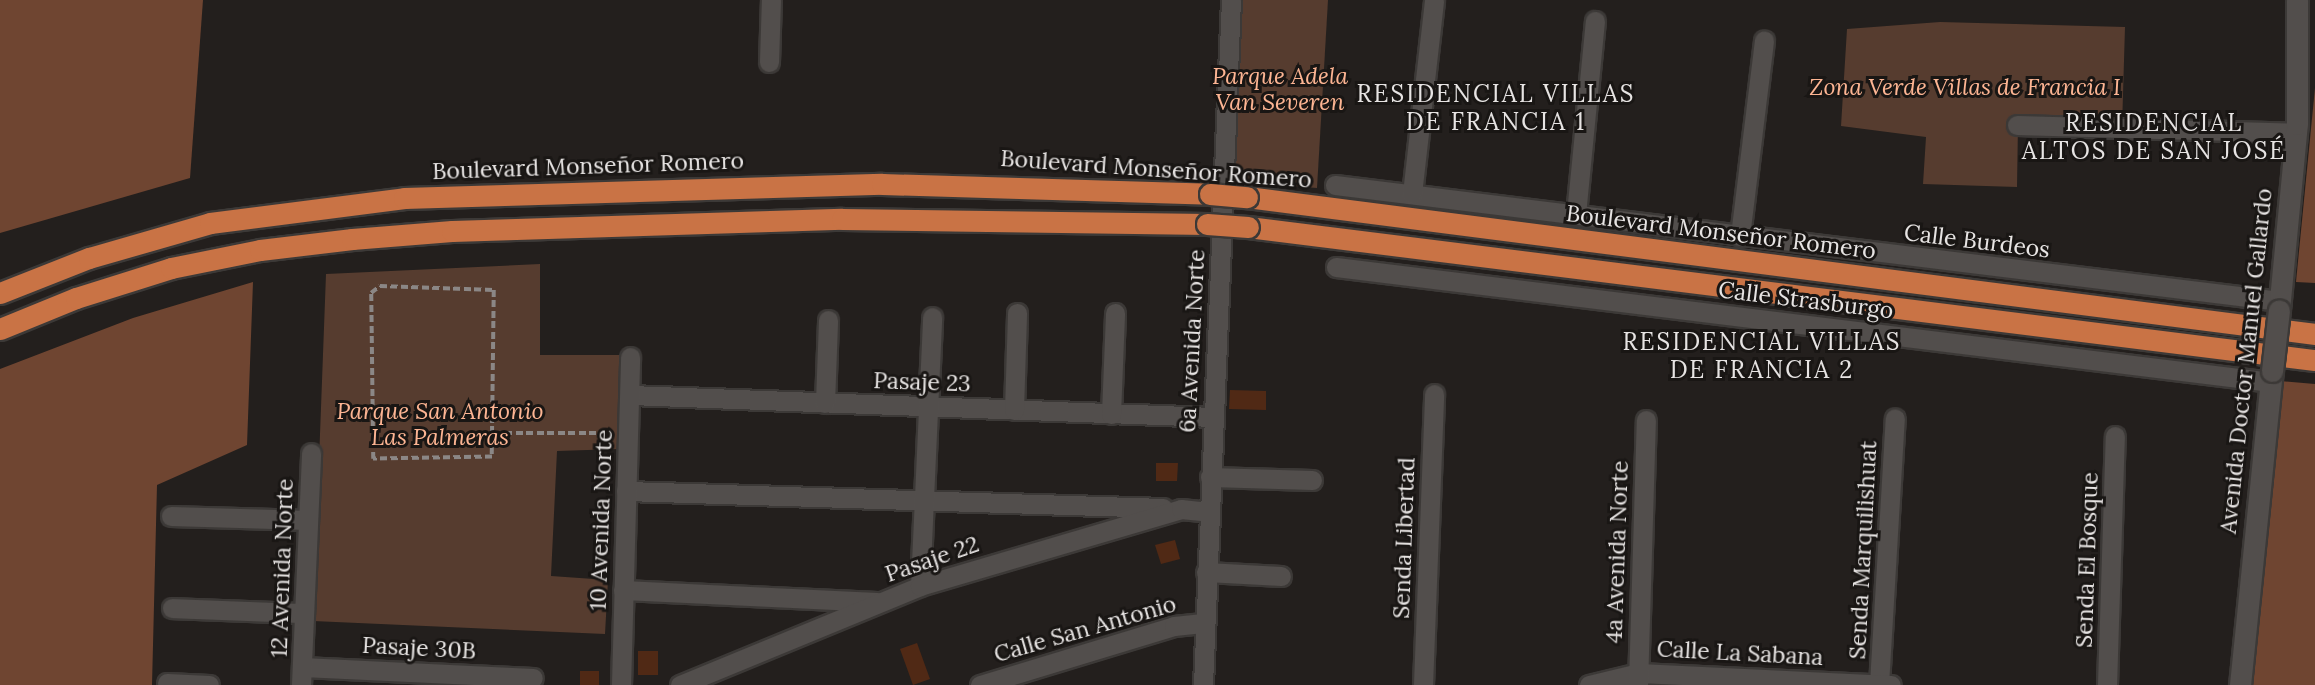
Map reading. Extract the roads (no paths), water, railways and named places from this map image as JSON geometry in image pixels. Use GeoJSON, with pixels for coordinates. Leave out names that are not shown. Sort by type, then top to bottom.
{"type":"FeatureCollection","features":[{"type":"Feature","properties":{"kind":"highway","name":"Boulevard Monseñor Romero"},"geometry":{"type":"LineString","coordinates":[[0,293],[89,258],[210,223],[404,198],[882,184],[1247,197],[2315,334]]}},
{"type":"Feature","properties":{"kind":"highway"},"geometry":{"type":"LineString","coordinates":[[0,329],[76,298],[171,268],[260,250],[452,231],[842,219],[1207,224],[1248,227],[2315,360]]}},
{"type":"Feature","properties":{"kind":"street"},"geometry":{"type":"LineString","coordinates":[[769,62],[771,0]]}},
{"type":"Feature","properties":{"kind":"street","name":"6a Avenida Norte"},"geometry":{"type":"LineString","coordinates":[[1203,685],[1203,623],[1231,0]]}},
{"type":"Feature","properties":{"kind":"street"},"geometry":{"type":"LineString","coordinates":[[1412,194],[1434,0]]}},
{"type":"Feature","properties":{"kind":"street","name":"Avenida Doctor Manuel Gallardo"},"geometry":{"type":"LineString","coordinates":[[2240,685],[2280,305],[2295,133],[2297,0]]}},
{"type":"Feature","properties":{"kind":"street"},"geometry":{"type":"LineString","coordinates":[[1576,214],[1595,21]]}},
{"type":"Feature","properties":{"kind":"street"},"geometry":{"type":"LineString","coordinates":[[1740,236],[1764,40]]}},
{"type":"Feature","properties":{"kind":"street"},"geometry":{"type":"LineString","coordinates":[[2017,125],[2295,133]]}},
{"type":"Feature","properties":{"kind":"street","name":"Calle Burdeos"},"geometry":{"type":"LineString","coordinates":[[1335,185],[2280,305]]}},
{"type":"Feature","properties":{"kind":"street","name":"Calle Strasburgo"},"geometry":{"type":"LineString","coordinates":[[1336,267],[2272,376]]}},
{"type":"Feature","properties":{"kind":"street"},"geometry":{"type":"LineString","coordinates":[[1014,411],[1017,313]]}},
{"type":"Feature","properties":{"kind":"street"},"geometry":{"type":"LineString","coordinates":[[1111,414],[1115,313]]}},
{"type":"Feature","properties":{"kind":"street"},"geometry":{"type":"LineString","coordinates":[[919,586],[932,317]]}},
{"type":"Feature","properties":{"kind":"street"},"geometry":{"type":"LineString","coordinates":[[825,403],[828,320]]}},
{"type":"Feature","properties":{"kind":"street","name":"10 Avenida Norte"},"geometry":{"type":"LineString","coordinates":[[621,685],[630,357]]}},
{"type":"Feature","properties":{"kind":"street","name":"Senda Libertad"},"geometry":{"type":"LineString","coordinates":[[1423,685],[1433,394]]}},
{"type":"Feature","properties":{"kind":"street","name":"Pasaje 23"},"geometry":{"type":"LineString","coordinates":[[630,395],[1213,417]]}},
{"type":"Feature","properties":{"kind":"street","name":"Senda Marquilishuat"},"geometry":{"type":"LineString","coordinates":[[1879,684],[1895,418]]}},
{"type":"Feature","properties":{"kind":"street","name":"4a Avenida Norte"},"geometry":{"type":"LineString","coordinates":[[1639,679],[1646,420]]}},
{"type":"Feature","properties":{"kind":"street","name":"Senda El Bosque"},"geometry":{"type":"LineString","coordinates":[[2107,685],[2115,436]]}},
{"type":"Feature","properties":{"kind":"street","name":"12 Avenida Norte"},"geometry":{"type":"LineString","coordinates":[[302,676],[311,453]]}},
{"type":"Feature","properties":{"kind":"street"},"geometry":{"type":"LineString","coordinates":[[1210,477],[1312,480]]}},
{"type":"Feature","properties":{"kind":"street"},"geometry":{"type":"LineString","coordinates":[[626,491],[1181,509]]}},
{"type":"Feature","properties":{"kind":"street","name":"Pasaje 22"},"geometry":{"type":"LineString","coordinates":[[680,685],[806,629],[919,586],[1181,509],[1209,512]]}},
{"type":"Feature","properties":{"kind":"street"},"geometry":{"type":"LineString","coordinates":[[171,516],[308,520]]}},
{"type":"Feature","properties":{"kind":"street"},"geometry":{"type":"LineString","coordinates":[[1206,572],[1281,576]]}},
{"type":"Feature","properties":{"kind":"street"},"geometry":{"type":"LineString","coordinates":[[624,590],[879,603]]}},
{"type":"Feature","properties":{"kind":"street"},"geometry":{"type":"LineString","coordinates":[[172,608],[304,613]]}},
{"type":"Feature","properties":{"kind":"street","name":"Calle San Antonio"},"geometry":{"type":"LineString","coordinates":[[980,685],[1174,626],[1203,623]]}},
{"type":"Feature","properties":{"kind":"street","name":"Pasaje 30B"},"geometry":{"type":"LineString","coordinates":[[302,676],[533,678]]}},
{"type":"Feature","properties":{"kind":"street","name":"Calle La Sabana"},"geometry":{"type":"LineString","coordinates":[[1589,685],[1639,679],[1891,685]]}},
{"type":"Feature","properties":{"kind":"street"},"geometry":{"type":"LineString","coordinates":[[167,683],[209,685]]}},
{"type":"Feature","properties":{"kind":"district","name":"RESIDENCIAL VILLAS DE FRANCIA 1"},"geometry":{"type":"Point","coordinates":[1496,108]}},
{"type":"Feature","properties":{"kind":"district","name":"RESIDENCIAL ALTOS DE SAN JOSÉ"},"geometry":{"type":"Point","coordinates":[2154,137]}},
{"type":"Feature","properties":{"kind":"district","name":"RESIDENCIAL VILLAS DE FRANCIA 2"},"geometry":{"type":"Point","coordinates":[1762,356]}},
{"type":"Feature","properties":{"kind":"park label","name":"Zona Verde Villas de Francia I"},"geometry":{"type":"Point","coordinates":[1965,87]}},
{"type":"Feature","properties":{"kind":"park label","name":"Parque Adela Van Severen"},"geometry":{"type":"Point","coordinates":[1280,89]}},
{"type":"Feature","properties":{"kind":"park label","name":"Parque San Antonio Las Palmeras"},"geometry":{"type":"Point","coordinates":[440,424]}}]}
